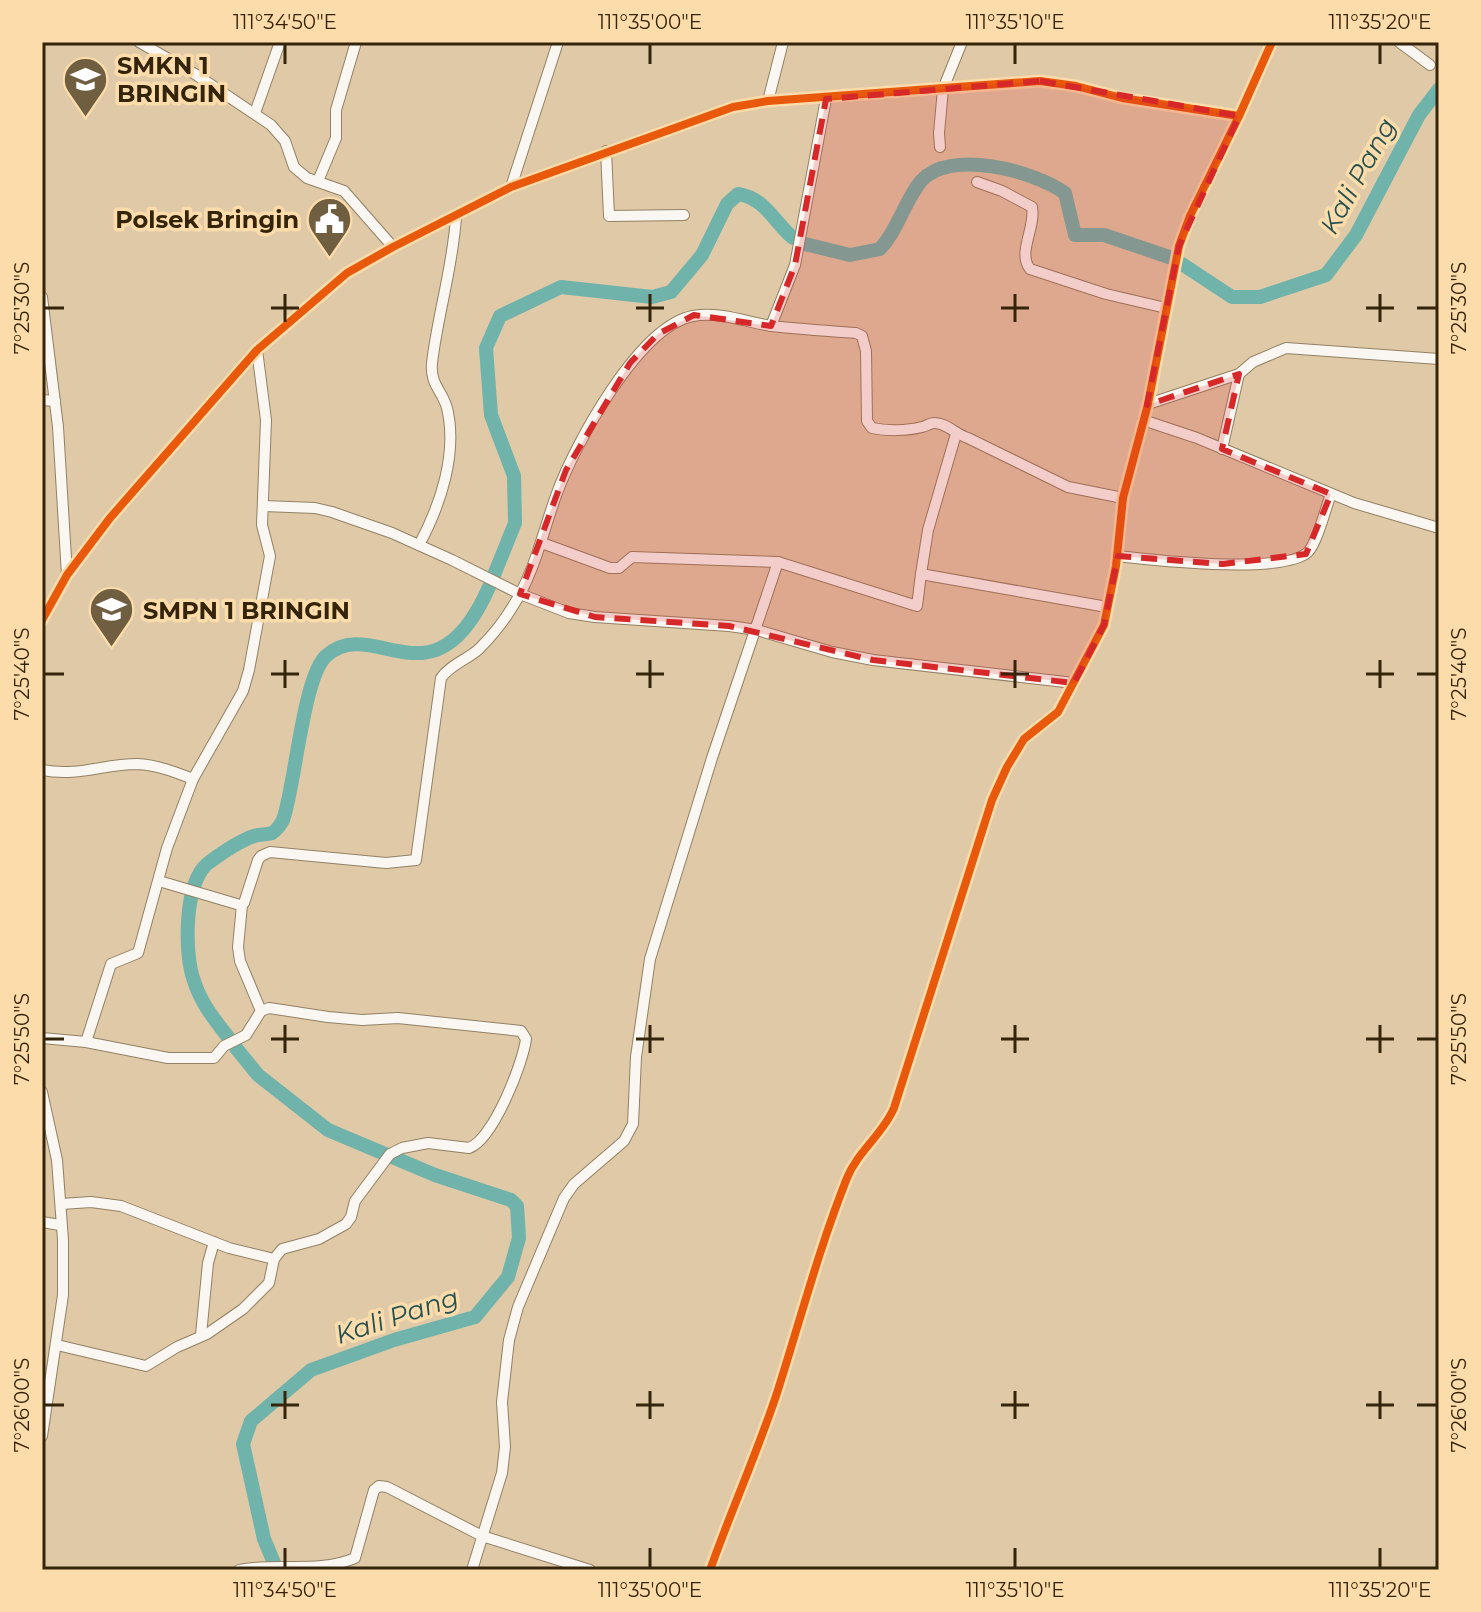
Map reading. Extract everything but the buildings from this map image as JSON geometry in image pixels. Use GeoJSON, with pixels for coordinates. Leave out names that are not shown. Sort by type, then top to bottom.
{"type":"FeatureCollection","features":[{"type":"Feature","properties":{"kind":"street"},"geometry":{"type":"LineString","coordinates":[[139,42],[255,113],[285,141],[294,167],[307,178],[344,191],[393,247]]}},
{"type":"Feature","properties":{"kind":"street"},"geometry":{"type":"LineString","coordinates":[[255,113],[280,42]]}},
{"type":"Feature","properties":{"kind":"street"},"geometry":{"type":"LineString","coordinates":[[318,181],[336,138],[336,110],[356,42]]}},
{"type":"Feature","properties":{"kind":"street"},"geometry":{"type":"LineString","coordinates":[[511,187],[558,42]]}},
{"type":"Feature","properties":{"kind":"street"},"geometry":{"type":"LineString","coordinates":[[768,101],[783,42]]}},
{"type":"Feature","properties":{"kind":"street"},"geometry":{"type":"LineString","coordinates":[[940,147],[943,89],[962,42]]}},
{"type":"Feature","properties":{"kind":"street"},"geometry":{"type":"LineString","coordinates":[[710,1570],[769,1414],[806,1292],[847,1179],[856,1158],[890,1118],[894,1108],[992,800],[1024,739],[1058,712],[1104,625],[1117,556],[1123,498],[1148,404],[1179,246],[1190,216],[1272,42]]}},
{"type":"Feature","properties":{"kind":"street"},"geometry":{"type":"LineString","coordinates":[[1399,42],[1430,65]]}},
{"type":"Feature","properties":{"kind":"street"},"geometry":{"type":"LineString","coordinates":[[42,620],[67,575],[110,518],[257,350],[347,273],[511,187],[733,107],[768,101],[1040,81],[1076,86],[1122,98],[1239,116]]}},
{"type":"Feature","properties":{"kind":"street"},"geometry":{"type":"LineString","coordinates":[[771,326],[795,265],[826,99]]}},
{"type":"Feature","properties":{"kind":"street"},"geometry":{"type":"LineString","coordinates":[[606,151],[609,216],[684,215]]}},
{"type":"Feature","properties":{"kind":"street"},"geometry":{"type":"LineString","coordinates":[[977,182],[1032,207],[1025,259],[1030,269],[1106,294],[1166,308]]}},
{"type":"Feature","properties":{"kind":"street"},"geometry":{"type":"LineString","coordinates":[[419,545],[440,501],[448,460],[446,407],[436,389],[432,363],[445,281],[454,251],[456,217]]}},
{"type":"Feature","properties":{"kind":"street"},"geometry":{"type":"LineString","coordinates":[[42,297],[55,401],[67,575]]}},
{"type":"Feature","properties":{"kind":"street"},"geometry":{"type":"LineString","coordinates":[[261,1011],[240,961],[238,947],[242,905],[258,860],[270,852],[386,863],[416,860],[441,678],[479,649],[498,627],[520,594],[574,453],[630,363],[658,334],[680,320],[694,315],[710,315],[771,326],[856,333],[862,336],[866,351],[867,421],[872,428],[921,428],[934,423],[949,427],[956,434],[1068,487],[1123,498]]}},
{"type":"Feature","properties":{"kind":"street"},"geometry":{"type":"LineString","coordinates":[[1148,404],[1239,374],[1253,362],[1286,348],[1439,359]]}},
{"type":"Feature","properties":{"kind":"street"},"geometry":{"type":"LineString","coordinates":[[86,1042],[111,964],[138,953],[167,848],[193,779],[243,691],[249,670],[270,556],[262,525],[266,420],[257,350]]}},
{"type":"Feature","properties":{"kind":"street"},"geometry":{"type":"LineString","coordinates":[[1222,449],[1239,374]]}},
{"type":"Feature","properties":{"kind":"street"},"geometry":{"type":"LineString","coordinates":[[42,400],[55,401]]}},
{"type":"Feature","properties":{"kind":"street"},"geometry":{"type":"LineString","coordinates":[[1143,420],[1383,513],[1439,528]]}},
{"type":"Feature","properties":{"kind":"street"},"geometry":{"type":"LineString","coordinates":[[542,543],[610,568],[619,568],[632,557],[778,562],[917,606],[928,530],[956,434]]}},
{"type":"Feature","properties":{"kind":"street"},"geometry":{"type":"LineString","coordinates":[[1117,556],[1223,564],[1274,562],[1298,557],[1306,554],[1311,546],[1331,494]]}},
{"type":"Feature","properties":{"kind":"street"},"geometry":{"type":"LineString","coordinates":[[264,506],[315,508],[332,512],[419,545],[520,594],[569,613],[757,630],[832,652],[873,660],[1074,683]]}},
{"type":"Feature","properties":{"kind":"street"},"geometry":{"type":"LineString","coordinates":[[472,1570],[502,1473],[505,1361],[518,1307],[564,1198],[574,1184],[624,1141],[630,1132],[634,1116],[640,1021],[650,959],[712,758],[778,562]]}},
{"type":"Feature","properties":{"kind":"street"},"geometry":{"type":"LineString","coordinates":[[921,574],[1107,607]]}},
{"type":"Feature","properties":{"kind":"street"},"geometry":{"type":"LineString","coordinates":[[42,770],[63,774],[135,764],[170,770],[193,779]]}},
{"type":"Feature","properties":{"kind":"street"},"geometry":{"type":"LineString","coordinates":[[159,881],[242,905]]}},
{"type":"Feature","properties":{"kind":"street"},"geometry":{"type":"LineString","coordinates":[[42,1038],[86,1042],[168,1058],[214,1058],[224,1046],[246,1035],[261,1011],[269,1008],[362,1020],[398,1018],[449,1022],[521,1031],[526,1039],[517,1075],[488,1130],[475,1146],[428,1143],[402,1148],[390,1154],[355,1201],[346,1224],[319,1239],[282,1249],[274,1259],[269,1283],[243,1309],[146,1366],[57,1345]]}},
{"type":"Feature","properties":{"kind":"street"},"geometry":{"type":"LineString","coordinates":[[42,1092],[57,1160],[63,1240],[63,1295],[42,1436]]}},
{"type":"Feature","properties":{"kind":"street"},"geometry":{"type":"LineString","coordinates":[[61,1204],[91,1202],[121,1206],[214,1242],[274,1259]]}},
{"type":"Feature","properties":{"kind":"street"},"geometry":{"type":"LineString","coordinates":[[42,1222],[60,1225]]}},
{"type":"Feature","properties":{"kind":"street"},"geometry":{"type":"LineString","coordinates":[[201,1335],[208,1263],[214,1242]]}},
{"type":"Feature","properties":{"kind":"street"},"geometry":{"type":"LineString","coordinates":[[239,1570],[290,1568],[355,1558],[374,1490],[379,1486],[387,1487],[482,1536],[590,1570]]}},
{"type":"Feature","properties":{"kind":"highlighted area"},"geometry":{"type":"Polygon","coordinates":[[[1040,81],[1239,116],[1179,246],[1147,405],[1239,374],[1222,449],[1331,494],[1306,554],[1223,564],[1118,556],[1104,625],[1074,683],[873,660],[729,626],[595,617],[520,594],[566,470],[630,363],[658,334],[694,315],[771,326],[795,265],[826,99],[1040,81]]]}},
{"type":"Feature","properties":{"kind":"waterway","name":"Kali Pang"},"geometry":{"type":"LineString","coordinates":[[1182,264],[1232,297],[1260,297],[1326,275],[1356,235],[1419,115],[1439,89]]}},
{"type":"Feature","properties":{"kind":"waterway","name":"Kali Pang"},"geometry":{"type":"LineString","coordinates":[[805,244],[850,255],[880,249],[921,181],[934,171],[971,164],[1034,177],[1065,193],[1075,235],[1104,235],[1169,257]]}},
{"type":"Feature","properties":{"kind":"waterway","name":"Kali Pang"},"geometry":{"type":"LineString","coordinates":[[494,575],[515,523],[514,476],[491,415],[486,348],[500,316],[561,287],[652,297],[671,292],[702,255],[727,204],[738,194],[762,205],[793,238]]}},
{"type":"Feature","properties":{"kind":"waterway","name":"Kali Pang"},"geometry":{"type":"LineString","coordinates":[[228,1037],[204,1004],[191,969],[188,937],[190,903],[199,874],[207,864],[248,838],[272,833],[282,822],[305,708],[318,668],[326,656],[345,646],[364,645],[426,652],[447,644],[468,624],[489,587]]}},
{"type":"Feature","properties":{"kind":"waterway","name":"Kali Pang"},"geometry":{"type":"LineString","coordinates":[[236,1048],[258,1075],[328,1130],[435,1175],[511,1200],[517,1206],[519,1238],[508,1277],[475,1317],[394,1340],[311,1370],[251,1421],[243,1444],[264,1539],[277,1570]]}},
{"type":"Feature","properties":{"kind":"cycle path"},"geometry":{"type":"LineString","coordinates":[[42,620],[67,575],[110,518],[257,350],[347,273],[511,187],[733,107],[768,101],[1040,81],[1076,86],[1122,98],[1239,116],[1272,42]]}},
{"type":"Feature","properties":{"kind":"cycle path"},"geometry":{"type":"LineString","coordinates":[[710,1570],[777,1393],[847,1178],[894,1108],[992,800],[1024,739],[1058,712],[1104,625],[1116,566],[1123,498],[1148,404],[1179,246],[1190,216],[1239,116]]}},
{"type":"Feature","properties":{"kind":"place","name":"SMKN 1 BRINGIN"},"geometry":{"type":"Point","coordinates":[86,118]}},
{"type":"Feature","properties":{"kind":"place","name":"Polsek Bringin"},"geometry":{"type":"Point","coordinates":[330,258]}},
{"type":"Feature","properties":{"kind":"place","name":"SMPN 1 BRINGIN"},"geometry":{"type":"Point","coordinates":[112,649]}}]}
